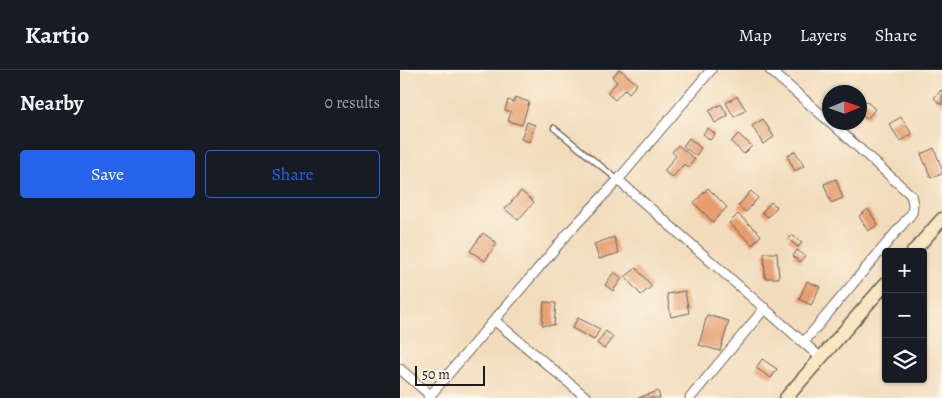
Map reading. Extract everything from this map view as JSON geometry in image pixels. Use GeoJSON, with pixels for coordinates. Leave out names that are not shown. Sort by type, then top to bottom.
{"type":"FeatureCollection","features":[{"type":"Feature","properties":{"kind":"street"},"geometry":{"type":"LineString","coordinates":[[400,369],[429,396],[570,231],[618,180],[711,70]]}},
{"type":"Feature","properties":{"kind":"street"},"geometry":{"type":"LineString","coordinates":[[770,70],[822,115]]}},
{"type":"Feature","properties":{"kind":"street"},"geometry":{"type":"LineString","coordinates":[[804,342],[912,213],[911,195],[839,130]]}},
{"type":"Feature","properties":{"kind":"street"},"geometry":{"type":"LineString","coordinates":[[618,180],[821,358]]}},
{"type":"Feature","properties":{"kind":"street"},"geometry":{"type":"LineString","coordinates":[[917,248],[942,219]]}},
{"type":"Feature","properties":{"kind":"street"},"geometry":{"type":"LineString","coordinates":[[786,398],[882,288]]}},
{"type":"Feature","properties":{"kind":"street"},"geometry":{"type":"LineString","coordinates":[[690,398],[765,308]]}},
{"type":"Feature","properties":{"kind":"street"},"geometry":{"type":"LineString","coordinates":[[494,320],[587,398]]}},
{"type":"Feature","properties":{"kind":"lane"},"geometry":{"type":"LineString","coordinates":[[554,128],[618,180]]}},
{"type":"Feature","properties":{"kind":"building"},"geometry":{"type":"Polygon","coordinates":[[[619,70],[637,84],[629,93],[625,89],[615,100],[607,93],[617,82],[612,77],[619,70]]]}},
{"type":"Feature","properties":{"kind":"building"},"geometry":{"type":"Polygon","coordinates":[[[942,91],[942,105],[934,98],[942,91]]]}},
{"type":"Feature","properties":{"kind":"building"},"geometry":{"type":"Polygon","coordinates":[[[737,96],[746,110],[734,117],[726,103],[737,96]]]}},
{"type":"Feature","properties":{"kind":"building"},"geometry":{"type":"Polygon","coordinates":[[[515,97],[529,102],[522,125],[508,121],[511,112],[505,110],[508,100],[513,102],[515,97]]]}},
{"type":"Feature","properties":{"kind":"building"},"geometry":{"type":"Polygon","coordinates":[[[867,102],[875,109],[867,119],[867,102]]]}},
{"type":"Feature","properties":{"kind":"building"},"geometry":{"type":"Polygon","coordinates":[[[721,104],[728,116],[715,123],[709,111],[721,104]]]}},
{"type":"Feature","properties":{"kind":"building"},"geometry":{"type":"Polygon","coordinates":[[[901,117],[912,134],[900,141],[889,124],[901,117]]]}},
{"type":"Feature","properties":{"kind":"building"},"geometry":{"type":"Polygon","coordinates":[[[763,119],[774,137],[763,144],[752,126],[763,119]]]}},
{"type":"Feature","properties":{"kind":"building"},"geometry":{"type":"Polygon","coordinates":[[[527,122],[535,125],[529,142],[521,139],[527,122]]]}},
{"type":"Feature","properties":{"kind":"building"},"geometry":{"type":"Polygon","coordinates":[[[708,128],[715,134],[710,140],[703,134],[708,128]]]}},
{"type":"Feature","properties":{"kind":"building"},"geometry":{"type":"Polygon","coordinates":[[[738,134],[752,146],[744,154],[731,142],[738,134]]]}},
{"type":"Feature","properties":{"kind":"building"},"geometry":{"type":"Polygon","coordinates":[[[689,138],[701,148],[696,156],[683,146],[689,138]]]}},
{"type":"Feature","properties":{"kind":"building"},"geometry":{"type":"Polygon","coordinates":[[[678,145],[695,159],[688,168],[684,164],[672,178],[664,171],[676,156],[672,152],[678,145]]]}},
{"type":"Feature","properties":{"kind":"building"},"geometry":{"type":"Polygon","coordinates":[[[934,148],[942,174],[931,178],[921,154],[934,148]]]}},
{"type":"Feature","properties":{"kind":"building"},"geometry":{"type":"Polygon","coordinates":[[[795,151],[804,166],[795,171],[787,156],[795,151]]]}},
{"type":"Feature","properties":{"kind":"building"},"geometry":{"type":"Polygon","coordinates":[[[836,179],[843,198],[831,203],[824,184],[836,179]]]}},
{"type":"Feature","properties":{"kind":"building"},"geometry":{"type":"Polygon","coordinates":[[[708,188],[727,207],[713,222],[694,203],[708,188]]]}},
{"type":"Feature","properties":{"kind":"building"},"geometry":{"type":"Polygon","coordinates":[[[521,191],[534,202],[518,220],[505,209],[521,191]]]}},
{"type":"Feature","properties":{"kind":"building"},"geometry":{"type":"Polygon","coordinates":[[[751,191],[758,198],[746,212],[738,206],[751,191]]]}},
{"type":"Feature","properties":{"kind":"building"},"geometry":{"type":"Polygon","coordinates":[[[771,202],[777,207],[768,217],[762,212],[771,202]]]}},
{"type":"Feature","properties":{"kind":"building"},"geometry":{"type":"Polygon","coordinates":[[[868,209],[878,225],[868,231],[859,216],[868,209]]]}},
{"type":"Feature","properties":{"kind":"building"},"geometry":{"type":"Polygon","coordinates":[[[738,214],[761,235],[753,245],[729,223],[738,214]]]}},
{"type":"Feature","properties":{"kind":"building"},"geometry":{"type":"Polygon","coordinates":[[[483,233],[497,243],[485,261],[470,251],[483,233]]]}},
{"type":"Feature","properties":{"kind":"building"},"geometry":{"type":"Polygon","coordinates":[[[792,235],[802,243],[798,247],[788,239],[792,235]]]}},
{"type":"Feature","properties":{"kind":"building"},"geometry":{"type":"Polygon","coordinates":[[[614,237],[619,253],[599,259],[594,244],[614,237]]]}},
{"type":"Feature","properties":{"kind":"building"},"geometry":{"type":"Polygon","coordinates":[[[797,250],[805,256],[800,262],[793,256],[797,250]]]}},
{"type":"Feature","properties":{"kind":"building"},"geometry":{"type":"Polygon","coordinates":[[[764,253],[777,253],[779,278],[765,278],[764,253]]]}},
{"type":"Feature","properties":{"kind":"building"},"geometry":{"type":"Polygon","coordinates":[[[636,268],[652,286],[641,295],[625,277],[636,268]]]}},
{"type":"Feature","properties":{"kind":"building"},"geometry":{"type":"Polygon","coordinates":[[[614,272],[622,278],[613,291],[605,285],[614,272]]]}},
{"type":"Feature","properties":{"kind":"building"},"geometry":{"type":"Polygon","coordinates":[[[807,281],[820,287],[811,305],[799,299],[807,281]]]}},
{"type":"Feature","properties":{"kind":"building"},"geometry":{"type":"Polygon","coordinates":[[[685,291],[689,313],[671,317],[667,294],[685,291]]]}},
{"type":"Feature","properties":{"kind":"building"},"geometry":{"type":"Polygon","coordinates":[[[544,302],[556,303],[554,325],[542,325],[544,302]]]}},
{"type":"Feature","properties":{"kind":"building"},"geometry":{"type":"Polygon","coordinates":[[[707,315],[729,321],[720,351],[699,345],[707,315]]]}},
{"type":"Feature","properties":{"kind":"building"},"geometry":{"type":"Polygon","coordinates":[[[578,318],[600,329],[594,340],[572,328],[578,318]]]}},
{"type":"Feature","properties":{"kind":"building"},"geometry":{"type":"Polygon","coordinates":[[[606,331],[613,337],[604,349],[597,343],[606,331]]]}},
{"type":"Feature","properties":{"kind":"building"},"geometry":{"type":"Polygon","coordinates":[[[762,359],[777,369],[771,378],[756,368],[762,359]]]}},
{"type":"Feature","properties":{"kind":"building"},"geometry":{"type":"Polygon","coordinates":[[[658,391],[660,398],[638,398],[658,391]]]}}]}
